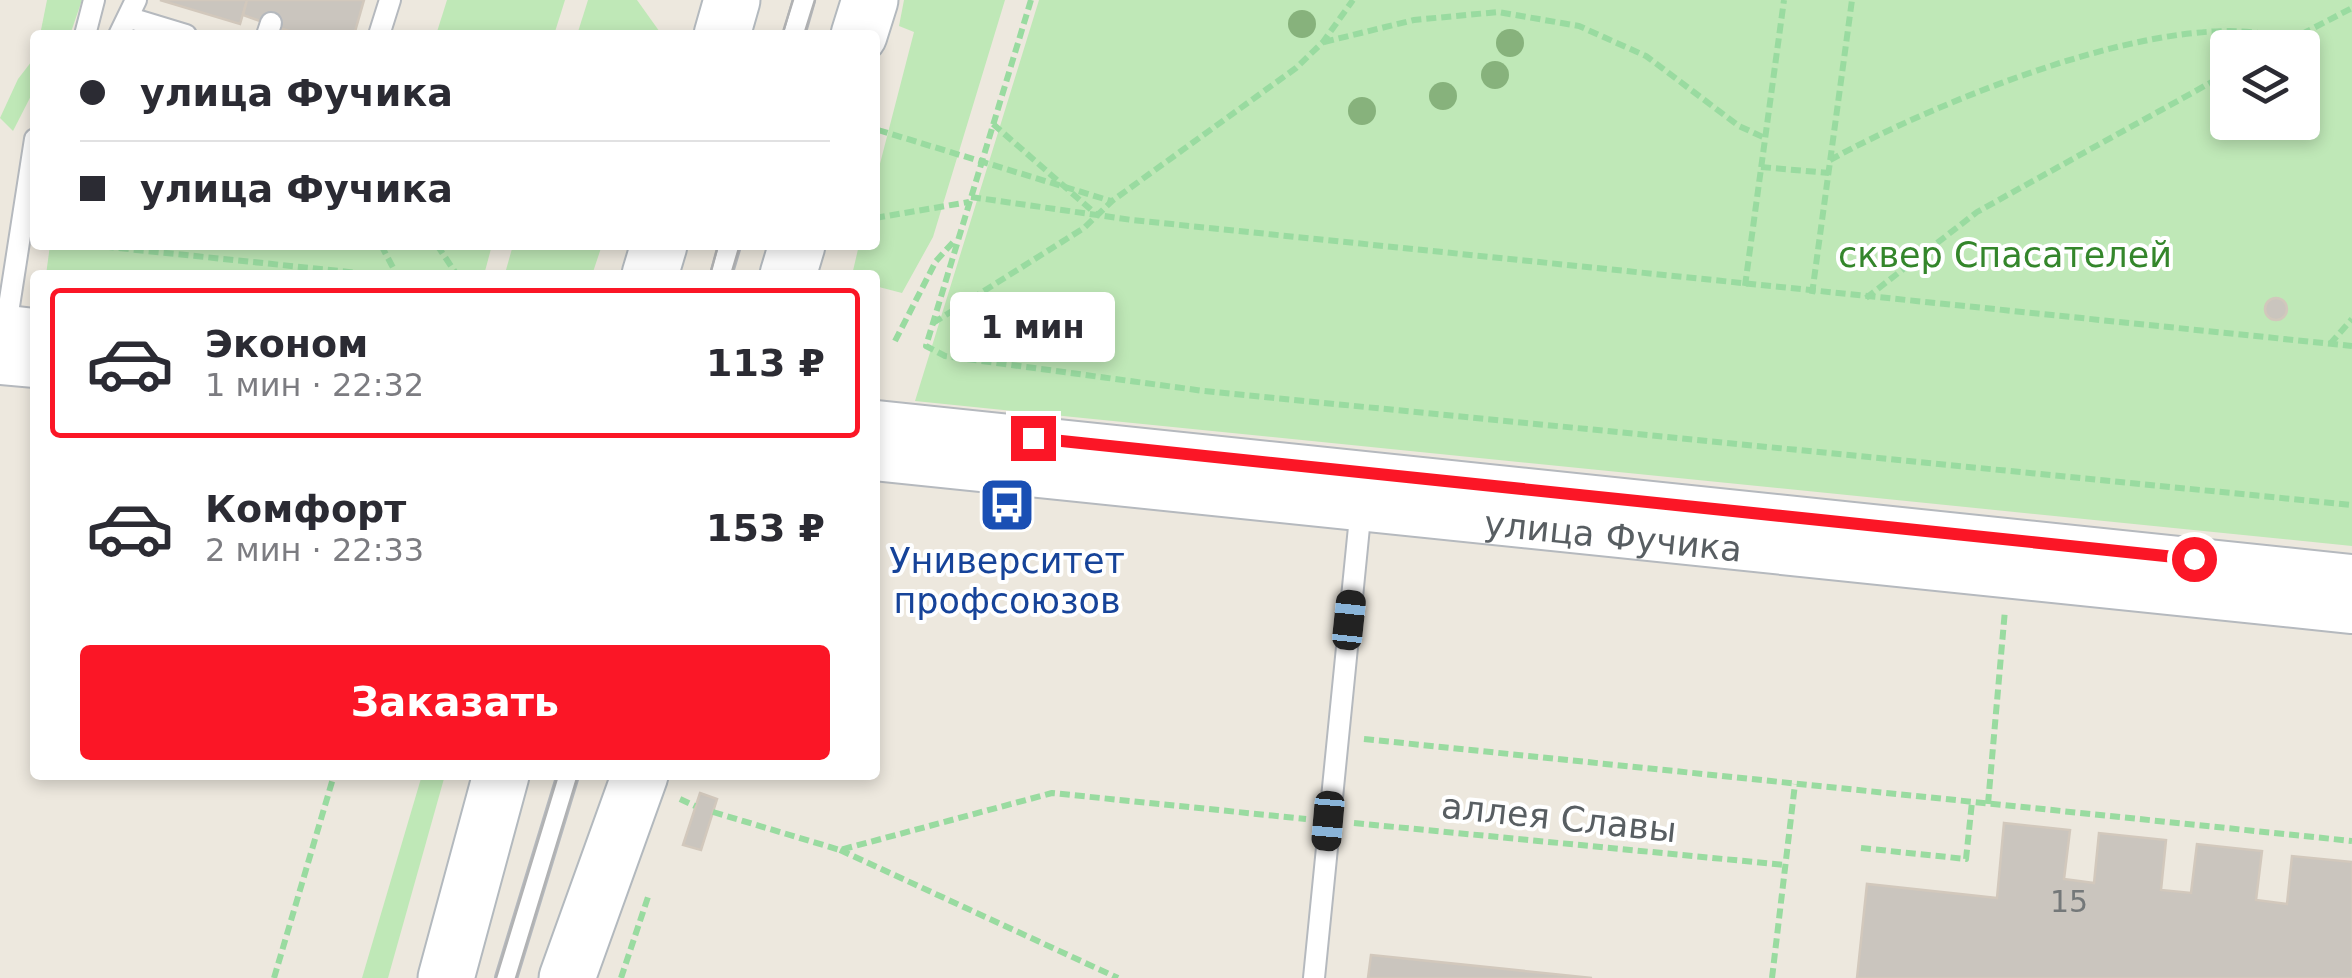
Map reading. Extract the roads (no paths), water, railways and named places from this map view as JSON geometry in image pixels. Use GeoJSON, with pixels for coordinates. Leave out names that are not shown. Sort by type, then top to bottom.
{"type":"FeatureCollection","features":[{"type":"Feature","properties":{"kind":"main road"},"geometry":{"type":"LineString","coordinates":[[723,30],[732,0]]}},
{"type":"Feature","properties":{"kind":"main road"},"geometry":{"type":"LineString","coordinates":[[861,30],[870,0]]}},
{"type":"Feature","properties":{"kind":"main road"},"geometry":{"type":"LineString","coordinates":[[446,978],[500,780]]}},
{"type":"Feature","properties":{"kind":"main road"},"geometry":{"type":"LineString","coordinates":[[568,978],[660,787]]}},
{"type":"Feature","properties":{"kind":"street"},"geometry":{"type":"LineString","coordinates":[[8,342],[30,362]]}},
{"type":"Feature","properties":{"kind":"street","name":"улица Фучика"},"geometry":{"type":"LineString","coordinates":[[880,423],[1362,491],[2352,613]]}},
{"type":"Feature","properties":{"kind":"street","name":"улица Фучика"},"geometry":{"type":"LineString","coordinates":[[880,460],[1362,491],[2352,576]]}},
{"type":"Feature","properties":{"kind":"lane"},"geometry":{"type":"LineString","coordinates":[[86,30],[94,0]]}},
{"type":"Feature","properties":{"kind":"lane"},"geometry":{"type":"LineString","coordinates":[[380,30],[390,0]]}},
{"type":"Feature","properties":{"kind":"lane"},"geometry":{"type":"LineString","coordinates":[[795,30],[804,0]]}},
{"type":"Feature","properties":{"kind":"lane"},"geometry":{"type":"LineString","coordinates":[[128,18],[169,30]]}},
{"type":"Feature","properties":{"kind":"lane"},"geometry":{"type":"LineString","coordinates":[[8,342],[30,177]]}},
{"type":"Feature","properties":{"kind":"lane"},"geometry":{"type":"LineString","coordinates":[[1314,978],[1362,491]]}},
{"type":"Feature","properties":{"kind":"lane"},"geometry":{"type":"LineString","coordinates":[[506,978],[566,780]]}},
{"type":"Feature","properties":{"kind":"tram line"},"geometry":{"type":"LineString","coordinates":[[784,30],[793,0]]}},
{"type":"Feature","properties":{"kind":"tram line"},"geometry":{"type":"LineString","coordinates":[[806,30],[815,0]]}},
{"type":"Feature","properties":{"kind":"tram line"},"geometry":{"type":"LineString","coordinates":[[711,270],[717,250]]}},
{"type":"Feature","properties":{"kind":"tram line"},"geometry":{"type":"LineString","coordinates":[[732,270],[738,250]]}},
{"type":"Feature","properties":{"kind":"tram line"},"geometry":{"type":"LineString","coordinates":[[496,978],[556,780]]}},
{"type":"Feature","properties":{"kind":"tram line"},"geometry":{"type":"LineString","coordinates":[[516,978],[576,780]]}},
{"type":"Feature","properties":{"kind":"place","name":"Университет профсоюзов"},"geometry":{"type":"Point","coordinates":[1007,505]}},
{"type":"Feature","properties":{"kind":"park label","name":"cквер Спасателей"},"geometry":{"type":"Point","coordinates":[2005,255]}}]}
